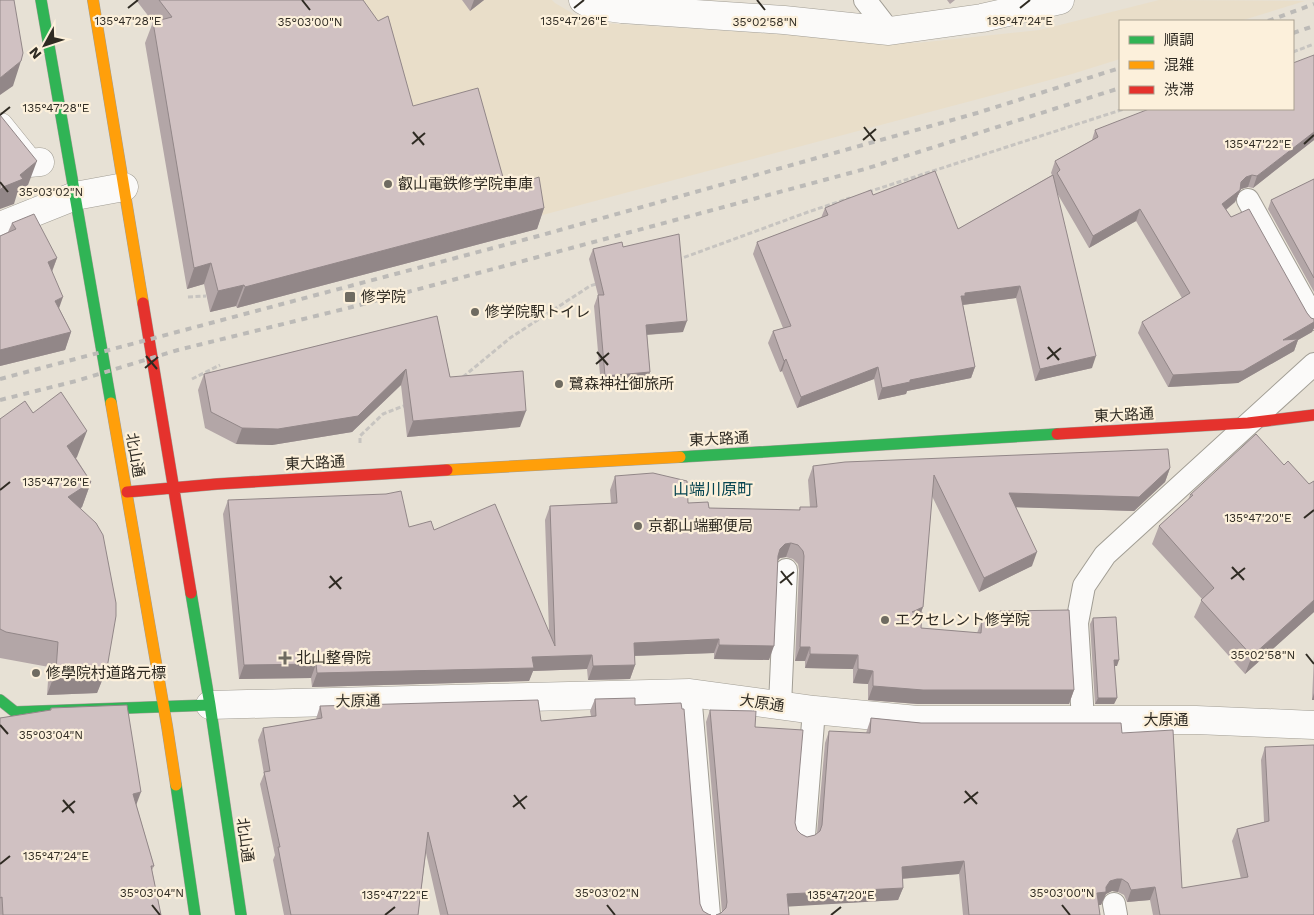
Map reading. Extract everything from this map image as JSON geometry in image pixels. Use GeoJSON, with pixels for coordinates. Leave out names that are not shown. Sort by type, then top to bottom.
{"type":"FeatureCollection","features":[{"type":"Feature","properties":{"kind":"street","name":"北山通"},"geometry":{"type":"LineString","coordinates":[[41,0],[163,706],[194,915]]}},
{"type":"Feature","properties":{"kind":"street","name":"北山通"},"geometry":{"type":"LineString","coordinates":[[93,0],[210,705],[241,915]]}},
{"type":"Feature","properties":{"kind":"street"},"geometry":{"type":"LineString","coordinates":[[583,0],[592,5],[622,9],[784,20],[889,31],[982,18],[1060,0]]}},
{"type":"Feature","properties":{"kind":"street"},"geometry":{"type":"LineString","coordinates":[[0,127],[29,163],[40,162]]}},
{"type":"Feature","properties":{"kind":"street"},"geometry":{"type":"LineString","coordinates":[[0,226],[75,196],[124,187]]}},
{"type":"Feature","properties":{"kind":"street","name":"東大路通"},"geometry":{"type":"LineString","coordinates":[[126,492],[174,486],[1248,423],[1314,415]]}},
{"type":"Feature","properties":{"kind":"street","name":"大原通"},"geometry":{"type":"LineString","coordinates":[[210,705],[690,693],[814,710],[917,720],[1196,720],[1314,725]]}},
{"type":"Feature","properties":{"kind":"street"},"geometry":{"type":"LineString","coordinates":[[5,708],[210,705]]}},
{"type":"Feature","properties":{"kind":"lane"},"geometry":{"type":"LineString","coordinates":[[865,0],[889,31]]}},
{"type":"Feature","properties":{"kind":"lane"},"geometry":{"type":"LineString","coordinates":[[1248,200],[1314,319]]}},
{"type":"Feature","properties":{"kind":"lane"},"geometry":{"type":"LineString","coordinates":[[1083,720],[1078,622],[1084,586],[1105,555],[1314,364]]}},
{"type":"Feature","properties":{"kind":"lane"},"geometry":{"type":"LineString","coordinates":[[780,705],[786,570]]}},
{"type":"Feature","properties":{"kind":"lane"},"geometry":{"type":"LineString","coordinates":[[690,693],[709,915]]}},
{"type":"Feature","properties":{"kind":"lane"},"geometry":{"type":"LineString","coordinates":[[804,836],[814,710]]}},
{"type":"Feature","properties":{"kind":"path"},"geometry":{"type":"LineString","coordinates":[[1294,52],[1314,44]]}},
{"type":"Feature","properties":{"kind":"path"},"geometry":{"type":"LineString","coordinates":[[864,194],[1121,110]]}},
{"type":"Feature","properties":{"kind":"path"},"geometry":{"type":"LineString","coordinates":[[673,261],[855,197]]}},
{"type":"Feature","properties":{"kind":"path"},"geometry":{"type":"LineString","coordinates":[[462,378],[510,338],[590,286],[606,281]]}},
{"type":"Feature","properties":{"kind":"path"},"geometry":{"type":"LineString","coordinates":[[188,297],[206,296]]}},
{"type":"Feature","properties":{"kind":"path"},"geometry":{"type":"LineString","coordinates":[[192,379],[220,365]]}},
{"type":"Feature","properties":{"kind":"path"},"geometry":{"type":"LineString","coordinates":[[354,476],[360,436],[383,414],[411,404]]}},
{"type":"Feature","properties":{"kind":"shaded area","name":"叡山電鉄修学院車庫"},"geometry":{"type":"Polygon","coordinates":[[[270,0],[552,0],[587,22],[917,43],[1040,30],[1159,0],[1305,1],[1243,20],[1119,20],[1119,59],[1072,74],[535,217],[270,0]]]}},
{"type":"Feature","properties":{"kind":"building"},"geometry":{"type":"Polygon","coordinates":[[[0,0],[14,0],[23,53],[21,61],[0,78],[0,0]]]}},
{"type":"Feature","properties":{"kind":"building"},"geometry":{"type":"Polygon","coordinates":[[[159,0],[363,0],[378,21],[388,16],[413,106],[478,88],[506,188],[539,177],[544,208],[245,287],[244,285],[218,291],[211,263],[194,268],[153,22],[172,17],[159,0]]]}},
{"type":"Feature","properties":{"kind":"building"},"geometry":{"type":"Polygon","coordinates":[[[1314,55],[1314,132],[1257,176],[1246,177],[1241,182],[1240,190],[1222,204],[1231,217],[1249,209],[1307,313],[1314,319],[1314,322],[1283,340],[1298,339],[1243,371],[1173,375],[1142,322],[1190,293],[1140,209],[1093,236],[1057,173],[1060,170],[1055,161],[1098,137],[1095,130],[1146,110],[1294,110],[1294,63],[1314,55]]]}},
{"type":"Feature","properties":{"kind":"building"},"geometry":{"type":"Polygon","coordinates":[[[0,115],[37,161],[20,175],[23,179],[0,190],[0,115]]]}},
{"type":"Feature","properties":{"kind":"building"},"geometry":{"type":"Polygon","coordinates":[[[935,171],[958,229],[1053,175],[1096,356],[1040,369],[1020,286],[965,293],[965,296],[961,296],[975,367],[910,380],[910,382],[882,388],[878,367],[801,397],[786,359],[784,361],[773,331],[791,326],[757,242],[828,215],[825,208],[844,200],[871,190],[873,195],[935,171]]]}},
{"type":"Feature","properties":{"kind":"building"},"geometry":{"type":"Polygon","coordinates":[[[1314,179],[1314,278],[1271,200],[1314,179]]]}},
{"type":"Feature","properties":{"kind":"building"},"geometry":{"type":"Polygon","coordinates":[[[34,214],[57,258],[48,262],[63,297],[55,301],[71,332],[0,350],[0,236],[16,229],[12,223],[34,214]]]}},
{"type":"Feature","properties":{"kind":"building"},"geometry":{"type":"Polygon","coordinates":[[[679,234],[687,321],[646,325],[650,372],[605,376],[598,295],[604,295],[593,249],[622,242],[623,247],[679,234]]]}},
{"type":"Feature","properties":{"kind":"building"},"geometry":{"type":"Polygon","coordinates":[[[437,316],[450,377],[523,371],[526,411],[413,421],[406,369],[358,416],[278,429],[242,428],[211,412],[204,374],[437,316]]]}},
{"type":"Feature","properties":{"kind":"building"},"geometry":{"type":"Polygon","coordinates":[[[61,392],[87,431],[67,446],[91,482],[68,497],[96,523],[103,535],[116,603],[116,616],[107,668],[56,670],[58,642],[6,632],[0,629],[0,419],[25,401],[33,413],[61,392]]]}},
{"type":"Feature","properties":{"kind":"building"},"geometry":{"type":"Polygon","coordinates":[[[1256,434],[1284,465],[1288,461],[1309,484],[1314,481],[1314,600],[1252,656],[1201,600],[1214,588],[1159,526],[1256,434]]]}},
{"type":"Feature","properties":{"kind":"building"},"geometry":{"type":"Polygon","coordinates":[[[1168,449],[1170,468],[1139,497],[1009,493],[1037,552],[984,578],[934,475],[923,607],[912,612],[922,612],[921,628],[981,633],[982,620],[1005,621],[1000,611],[1069,610],[1074,690],[923,690],[873,686],[873,671],[858,669],[858,655],[810,654],[810,647],[800,647],[804,556],[803,551],[798,545],[791,543],[785,544],[780,549],[778,556],[774,646],[719,645],[719,639],[634,643],[635,665],[593,666],[592,655],[532,657],[534,668],[317,673],[316,664],[244,665],[228,500],[386,494],[401,491],[409,527],[431,521],[434,530],[495,504],[555,646],[550,506],[617,503],[615,476],[653,473],[687,481],[688,503],[708,502],[709,508],[800,510],[800,507],[817,507],[813,466],[845,462],[1168,449]]]}},
{"type":"Feature","properties":{"kind":"building"},"geometry":{"type":"Polygon","coordinates":[[[1116,617],[1119,660],[1114,660],[1117,698],[1098,698],[1093,618],[1116,617]]]}},
{"type":"Feature","properties":{"kind":"building"},"geometry":{"type":"Polygon","coordinates":[[[635,698],[635,705],[681,703],[682,709],[684,709],[700,904],[703,911],[711,915],[448,915],[428,832],[418,915],[291,915],[278,847],[280,847],[264,772],[270,771],[263,728],[322,718],[320,706],[538,700],[541,721],[596,716],[595,699],[635,698]]]}},
{"type":"Feature","properties":{"kind":"building"},"geometry":{"type":"Polygon","coordinates":[[[127,705],[141,792],[133,794],[154,866],[151,866],[161,915],[3,915],[2,897],[0,898],[0,718],[51,710],[51,708],[127,705]]]}},
{"type":"Feature","properties":{"kind":"building"},"geometry":{"type":"Polygon","coordinates":[[[710,710],[756,711],[755,727],[803,730],[795,823],[797,830],[807,837],[815,835],[820,831],[822,825],[829,731],[870,733],[871,718],[921,723],[1121,723],[1122,733],[1173,730],[1182,888],[1248,877],[1237,829],[1269,821],[1265,747],[1314,745],[1314,915],[1160,915],[1155,887],[1131,890],[1128,883],[1122,879],[1117,879],[1110,881],[1106,887],[1106,892],[1097,893],[1100,915],[969,915],[964,861],[902,867],[903,888],[787,894],[789,915],[716,915],[726,908],[727,902],[710,710]]]}},
{"type":"Feature","properties":{"kind":"railway"},"geometry":{"type":"LineString","coordinates":[[1271,20],[1314,4]]}},
{"type":"Feature","properties":{"kind":"railway"},"geometry":{"type":"LineString","coordinates":[[1294,33],[1314,26]]}},
{"type":"Feature","properties":{"kind":"railway"},"geometry":{"type":"LineString","coordinates":[[0,379],[542,235],[977,113],[1119,68]]}},
{"type":"Feature","properties":{"kind":"railway"},"geometry":{"type":"LineString","coordinates":[[0,400],[76,381],[178,350],[352,307],[865,169],[1119,88]]}},
{"type":"Feature","properties":{"kind":"traffic: fast"},"geometry":{"type":"LineString","coordinates":[[41,0],[111,403]]}},
{"type":"Feature","properties":{"kind":"traffic: fast"},"geometry":{"type":"LineString","coordinates":[[680,457],[1057,434]]}},
{"type":"Feature","properties":{"kind":"traffic: fast"},"geometry":{"type":"LineString","coordinates":[[191,593],[210,705],[241,915]]}},
{"type":"Feature","properties":{"kind":"traffic: fast"},"geometry":{"type":"LineString","coordinates":[[0,700],[15,712],[210,705]]}},
{"type":"Feature","properties":{"kind":"traffic: fast"},"geometry":{"type":"LineString","coordinates":[[176,785],[195,915]]}},
{"type":"Feature","properties":{"kind":"traffic: slow"},"geometry":{"type":"LineString","coordinates":[[93,0],[143,303]]}},
{"type":"Feature","properties":{"kind":"traffic: slow"},"geometry":{"type":"LineString","coordinates":[[111,403],[176,785]]}},
{"type":"Feature","properties":{"kind":"traffic: slow"},"geometry":{"type":"LineString","coordinates":[[447,470],[680,457]]}},
{"type":"Feature","properties":{"kind":"traffic: jam"},"geometry":{"type":"LineString","coordinates":[[143,303],[191,593]]}},
{"type":"Feature","properties":{"kind":"traffic: jam"},"geometry":{"type":"LineString","coordinates":[[1057,434],[1248,423],[1314,415]]}},
{"type":"Feature","properties":{"kind":"traffic: jam"},"geometry":{"type":"LineString","coordinates":[[127,492],[217,484],[447,470]]}},
{"type":"Feature","properties":{"kind":"place","name":"叡山電鉄修学院車庫"},"geometry":{"type":"Point","coordinates":[388,184]}},
{"type":"Feature","properties":{"kind":"place","name":"修学院"},"geometry":{"type":"Point","coordinates":[350,297]}},
{"type":"Feature","properties":{"kind":"place","name":"修学院駅トイレ"},"geometry":{"type":"Point","coordinates":[475,312]}},
{"type":"Feature","properties":{"kind":"place","name":"鷺森神社御旅所"},"geometry":{"type":"Point","coordinates":[559,384]}},
{"type":"Feature","properties":{"kind":"place","name":"京都山端郵便局"},"geometry":{"type":"Point","coordinates":[638,526]}},
{"type":"Feature","properties":{"kind":"place","name":"エクセレント修学院"},"geometry":{"type":"Point","coordinates":[885,620]}},
{"type":"Feature","properties":{"kind":"place","name":"北山整骨院"},"geometry":{"type":"Point","coordinates":[285,658]}},
{"type":"Feature","properties":{"kind":"place","name":"修學院村道路元標"},"geometry":{"type":"Point","coordinates":[36,673]}},
{"type":"Feature","properties":{"kind":"district","name":"山端川原町"},"geometry":{"type":"Point","coordinates":[713,489]}}]}
